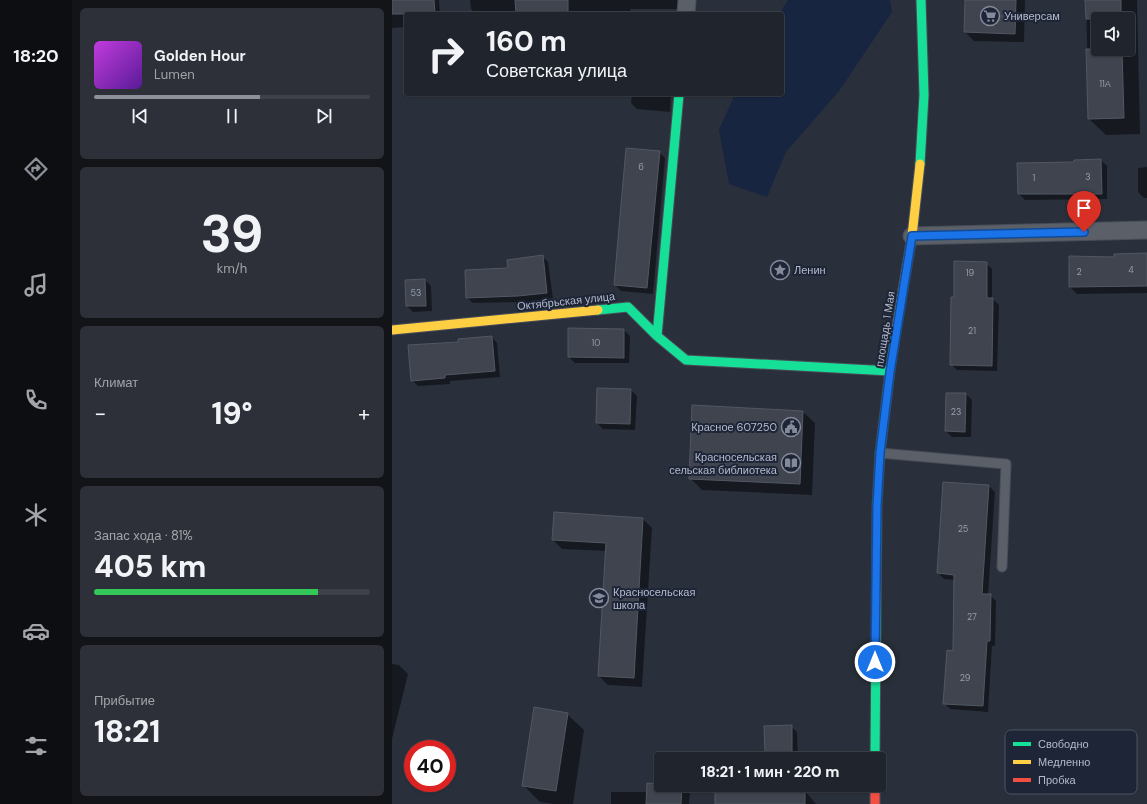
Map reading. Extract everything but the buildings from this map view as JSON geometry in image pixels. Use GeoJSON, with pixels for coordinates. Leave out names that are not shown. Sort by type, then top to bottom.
{"type":"FeatureCollection","features":[{"type":"Feature","properties":{"kind":"street"},"geometry":{"type":"LineString","coordinates":[[686,12],[687,0]]}},
{"type":"Feature","properties":{"kind":"street","name":"площадь 1 Мая"},"geometry":{"type":"LineString","coordinates":[[875,752],[877,506],[880,453],[890,372],[912,236],[922,155],[924,94],[921,0]]}},
{"type":"Feature","properties":{"kind":"street"},"geometry":{"type":"LineString","coordinates":[[657,336],[679,96]]}},
{"type":"Feature","properties":{"kind":"street"},"geometry":{"type":"LineString","coordinates":[[912,236],[1147,230]]}},
{"type":"Feature","properties":{"kind":"street","name":"Октябрьская улица"},"geometry":{"type":"LineString","coordinates":[[392,330],[628,307],[657,336],[686,360],[890,372]]}},
{"type":"Feature","properties":{"kind":"street"},"geometry":{"type":"LineString","coordinates":[[875,792],[875,804]]}},
{"type":"Feature","properties":{"kind":"lane"},"geometry":{"type":"LineString","coordinates":[[880,453],[1006,464],[1002,567]]}},
{"type":"Feature","properties":{"kind":"water"},"geometry":{"type":"Polygon","coordinates":[[[788,0],[890,0],[892,12],[839,91],[786,152],[767,197],[729,184],[719,130],[734,96],[784,96],[784,12],[780,12],[788,0]]]}},
{"type":"Feature","properties":{"kind":"traffic: fast"},"geometry":{"type":"LineString","coordinates":[[920,164],[924,95],[921,0]]}},
{"type":"Feature","properties":{"kind":"traffic: fast"},"geometry":{"type":"LineString","coordinates":[[657,336],[679,96]]}},
{"type":"Feature","properties":{"kind":"traffic: fast"},"geometry":{"type":"LineString","coordinates":[[598,310],[628,307],[657,336],[686,360],[890,371]]}},
{"type":"Feature","properties":{"kind":"traffic: fast"},"geometry":{"type":"LineString","coordinates":[[875,752],[877,506],[880,453],[896,332]]}},
{"type":"Feature","properties":{"kind":"traffic: slow"},"geometry":{"type":"LineString","coordinates":[[896,332],[912,236],[920,164]]}},
{"type":"Feature","properties":{"kind":"traffic: slow"},"geometry":{"type":"LineString","coordinates":[[392,330],[598,310]]}},
{"type":"Feature","properties":{"kind":"traffic: jam"},"geometry":{"type":"LineString","coordinates":[[875,792],[875,804]]}},
{"type":"Feature","properties":{"kind":"place","name":"Универсам"},"geometry":{"type":"Point","coordinates":[990,16]}},
{"type":"Feature","properties":{"kind":"place","name":"Ленин"},"geometry":{"type":"Point","coordinates":[780,270]}},
{"type":"Feature","properties":{"kind":"place","name":"Красное 607250"},"geometry":{"type":"Point","coordinates":[791,427]}},
{"type":"Feature","properties":{"kind":"place","name":"Красносельская сельская библиотека"},"geometry":{"type":"Point","coordinates":[791,463]}},
{"type":"Feature","properties":{"kind":"place","name":"Красносельская школа"},"geometry":{"type":"Point","coordinates":[599,598]}},
{"type":"Feature","properties":{"kind":"route"},"geometry":{"type":"LineString","coordinates":[[875,662],[877,506],[880,453],[890,372],[912,236],[1084,232]]}}]}
